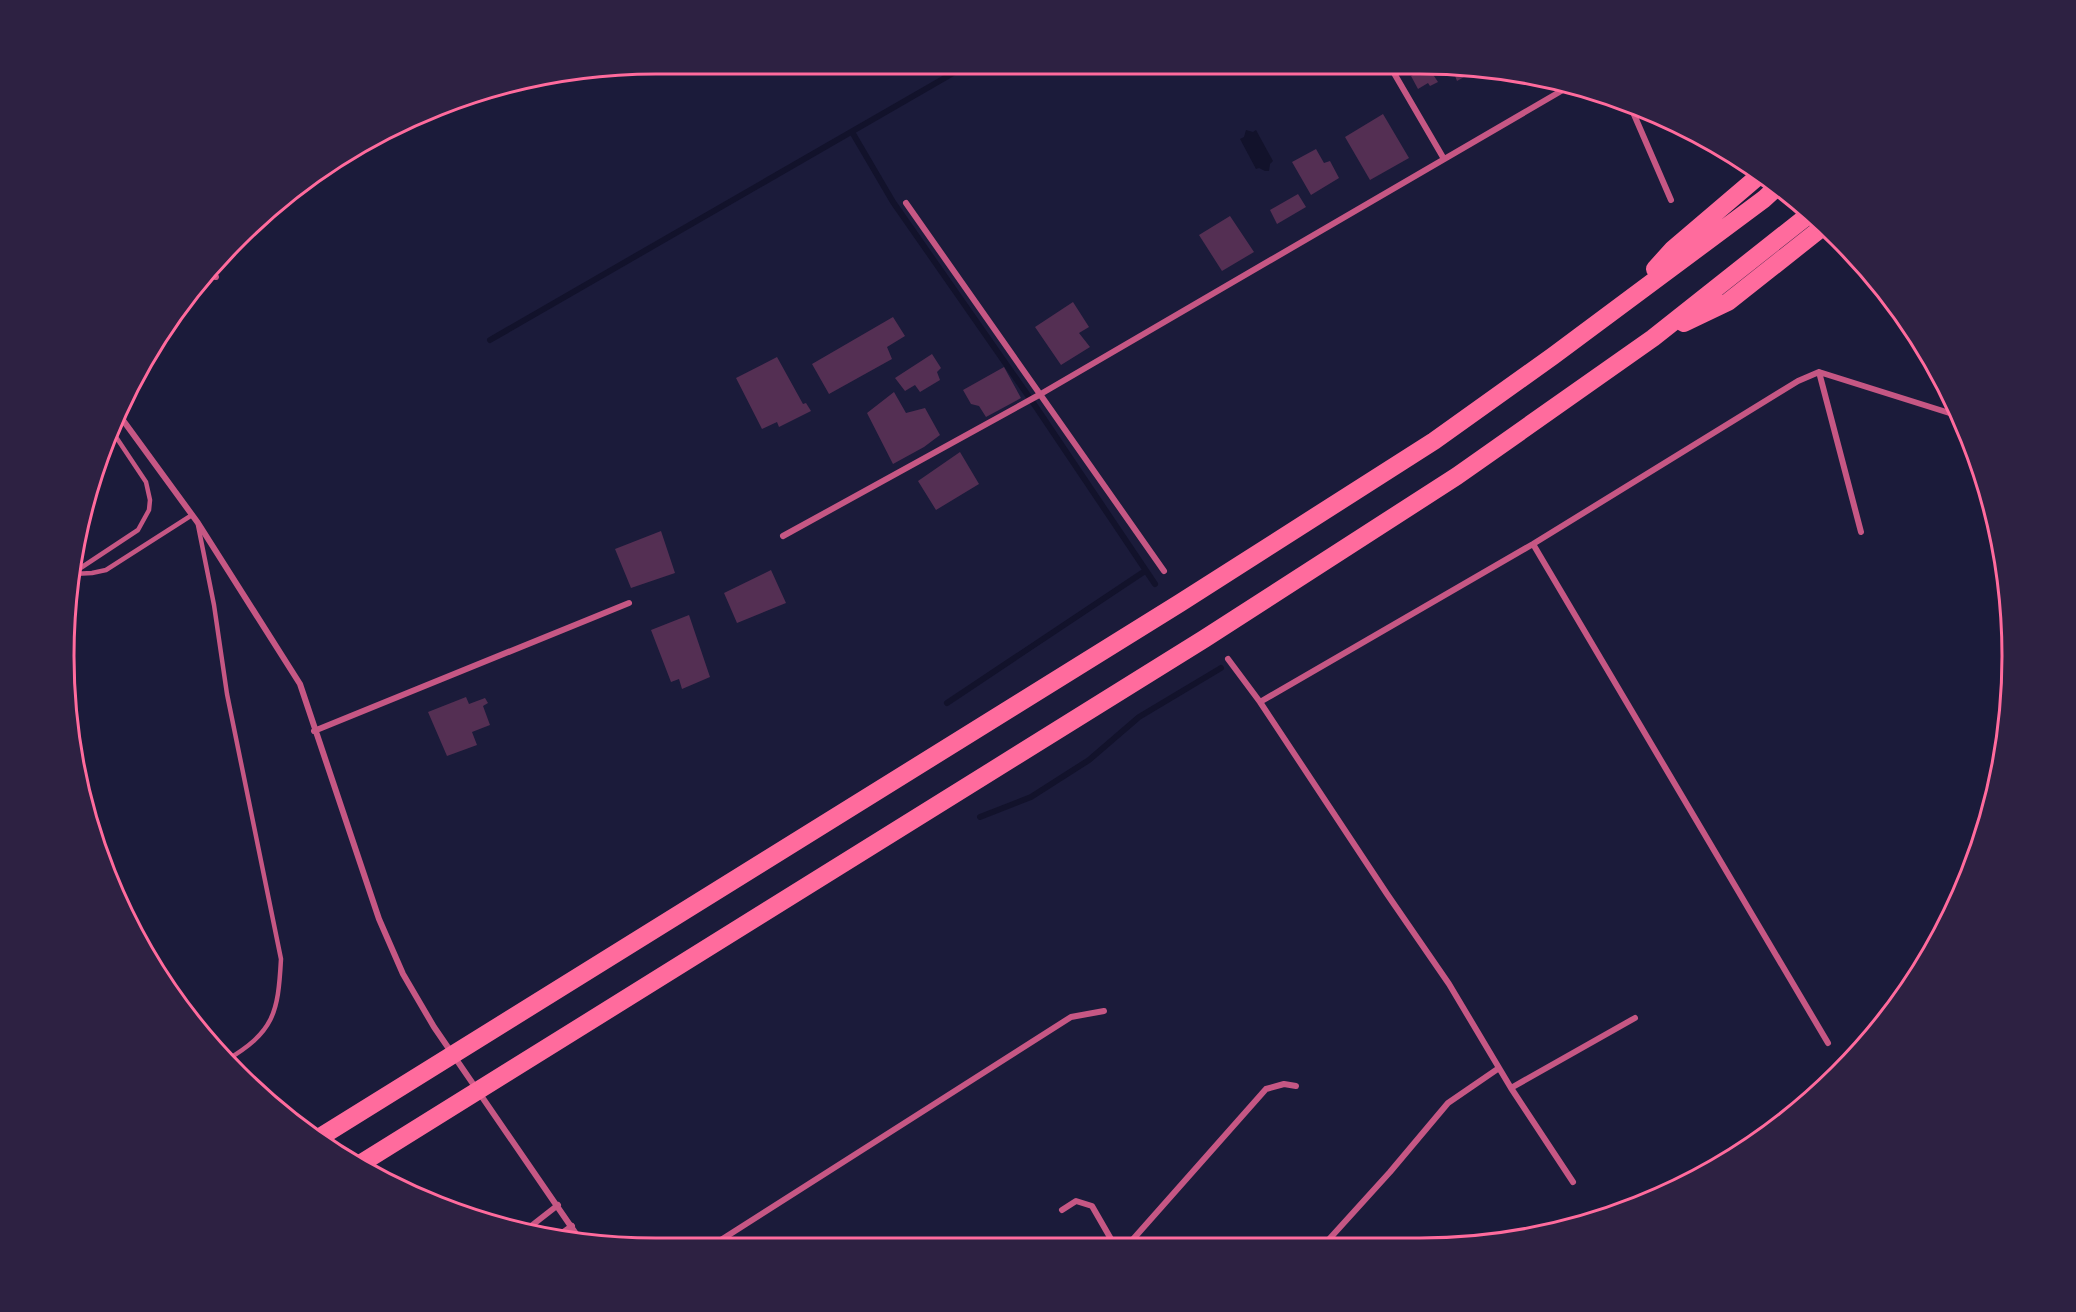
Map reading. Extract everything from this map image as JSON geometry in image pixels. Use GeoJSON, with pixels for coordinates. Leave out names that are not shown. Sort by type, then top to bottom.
{"type":"FeatureCollection","features":[{"type":"Feature","properties":{"kind":"highway"},"geometry":{"type":"LineString","coordinates":[[1629,298],[1673,249],[1755,179]]}},
{"type":"Feature","properties":{"kind":"highway"},"geometry":{"type":"LineString","coordinates":[[324,1134],[1180,603],[1425,447],[1535,369],[1772,192]]}},
{"type":"Feature","properties":{"kind":"highway"},"geometry":{"type":"LineString","coordinates":[[366,1160],[1214,633],[1457,476],[1653,338],[1804,218]]}},
{"type":"Feature","properties":{"kind":"highway"},"geometry":{"type":"LineString","coordinates":[[1653,338],[1728,302],[1818,231]]}},
{"type":"Feature","properties":{"kind":"street"},"geometry":{"type":"LineString","coordinates":[[1394,74],[1444,159]]}},
{"type":"Feature","properties":{"kind":"street"},"geometry":{"type":"LineString","coordinates":[[783,536],[1039,395],[1561,91]]}},
{"type":"Feature","properties":{"kind":"street"},"geometry":{"type":"LineString","coordinates":[[1634,114],[1671,200]]}},
{"type":"Feature","properties":{"kind":"street"},"geometry":{"type":"LineString","coordinates":[[906,203],[1164,571]]}},
{"type":"Feature","properties":{"kind":"street"},"geometry":{"type":"LineString","coordinates":[[1260,702],[1533,544],[1798,381],[1819,372],[1949,413]]}},
{"type":"Feature","properties":{"kind":"street"},"geometry":{"type":"LineString","coordinates":[[1819,372],[1861,532]]}},
{"type":"Feature","properties":{"kind":"street"},"geometry":{"type":"LineString","coordinates":[[124,421],[198,523],[300,684],[379,919],[403,974],[434,1027],[576,1233]]}},
{"type":"Feature","properties":{"kind":"street"},"geometry":{"type":"LineString","coordinates":[[1533,544],[1828,1043]]}},
{"type":"Feature","properties":{"kind":"street"},"geometry":{"type":"LineString","coordinates":[[314,731],[629,603]]}},
{"type":"Feature","properties":{"kind":"street"},"geometry":{"type":"LineString","coordinates":[[1228,659],[1260,702],[1449,984],[1511,1088],[1573,1182]]}},
{"type":"Feature","properties":{"kind":"street"},"geometry":{"type":"LineString","coordinates":[[724,1238],[1071,1017],[1104,1011]]}},
{"type":"Feature","properties":{"kind":"street"},"geometry":{"type":"LineString","coordinates":[[1511,1088],[1635,1018]]}},
{"type":"Feature","properties":{"kind":"street"},"geometry":{"type":"LineString","coordinates":[[1330,1238],[1448,1103],[1499,1068]]}},
{"type":"Feature","properties":{"kind":"street"},"geometry":{"type":"LineString","coordinates":[[1134,1238],[1266,1089],[1284,1084],[1296,1086]]}},
{"type":"Feature","properties":{"kind":"street"},"geometry":{"type":"LineString","coordinates":[[1062,1210],[1076,1201],[1092,1206],[1110,1238]]}},
{"type":"Feature","properties":{"kind":"street"},"geometry":{"type":"LineString","coordinates":[[532,1225],[558,1205]]}},
{"type":"Feature","properties":{"kind":"street"},"geometry":{"type":"LineString","coordinates":[[565,1231],[572,1226]]}},
{"type":"Feature","properties":{"kind":"lane"},"geometry":{"type":"LineString","coordinates":[[80,569],[138,530],[149,510],[150,500],[146,482],[116,437]]}},
{"type":"Feature","properties":{"kind":"lane"},"geometry":{"type":"LineString","coordinates":[[79,574],[106,570],[192,515]]}},
{"type":"Feature","properties":{"kind":"lane"},"geometry":{"type":"LineString","coordinates":[[198,523],[214,605],[227,694],[281,959],[279,995],[268,1026],[246,1048],[233,1056]]}},
{"type":"Feature","properties":{"kind":"shaded area"},"geometry":{"type":"Polygon","coordinates":[[[1246,130],[1253,132],[1256,130],[1273,161],[1269,171],[1256,169],[1240,139],[1244,137],[1246,130]]]}},
{"type":"Feature","properties":{"kind":"building"},"geometry":{"type":"Polygon","coordinates":[[[1433,74],[1438,82],[1430,86],[1428,83],[1418,89],[1411,76],[1433,74]]]}},
{"type":"Feature","properties":{"kind":"building"},"geometry":{"type":"Polygon","coordinates":[[[1455,75],[1466,76],[1457,81],[1455,75]]]}},
{"type":"Feature","properties":{"kind":"building"},"geometry":{"type":"Polygon","coordinates":[[[1383,114],[1409,158],[1370,180],[1345,137],[1383,114]]]}},
{"type":"Feature","properties":{"kind":"building"},"geometry":{"type":"Polygon","coordinates":[[[1316,149],[1324,163],[1330,161],[1339,178],[1311,195],[1292,162],[1316,149]]]}},
{"type":"Feature","properties":{"kind":"building"},"geometry":{"type":"Polygon","coordinates":[[[1298,194],[1306,207],[1277,224],[1270,210],[1298,194]]]}},
{"type":"Feature","properties":{"kind":"building"},"geometry":{"type":"Polygon","coordinates":[[[1230,216],[1254,252],[1222,271],[1199,235],[1230,216]]]}},
{"type":"Feature","properties":{"kind":"building"},"geometry":{"type":"Polygon","coordinates":[[[1073,302],[1089,327],[1079,333],[1090,347],[1061,365],[1035,327],[1073,302]]]}},
{"type":"Feature","properties":{"kind":"building"},"geometry":{"type":"Polygon","coordinates":[[[893,317],[905,336],[887,347],[892,359],[829,394],[812,364],[893,317]]]}},
{"type":"Feature","properties":{"kind":"building"},"geometry":{"type":"Polygon","coordinates":[[[932,354],[941,368],[937,372],[940,380],[920,392],[915,385],[905,391],[895,378],[932,354]]]}},
{"type":"Feature","properties":{"kind":"building"},"geometry":{"type":"Polygon","coordinates":[[[777,357],[803,404],[806,403],[811,411],[779,427],[777,422],[762,429],[736,378],[777,357]]]}},
{"type":"Feature","properties":{"kind":"building"},"geometry":{"type":"Polygon","coordinates":[[[1004,367],[1021,398],[986,417],[979,406],[971,404],[963,390],[1004,367]]]}},
{"type":"Feature","properties":{"kind":"building"},"geometry":{"type":"Polygon","coordinates":[[[894,392],[906,413],[925,408],[940,435],[924,447],[893,464],[867,413],[894,392]]]}},
{"type":"Feature","properties":{"kind":"building"},"geometry":{"type":"Polygon","coordinates":[[[960,452],[979,484],[936,510],[918,481],[960,452]]]}},
{"type":"Feature","properties":{"kind":"building"},"geometry":{"type":"Polygon","coordinates":[[[661,531],[675,573],[631,588],[615,549],[661,531]]]}},
{"type":"Feature","properties":{"kind":"building"},"geometry":{"type":"Polygon","coordinates":[[[771,570],[786,603],[737,623],[724,593],[771,570]]]}},
{"type":"Feature","properties":{"kind":"building"},"geometry":{"type":"Polygon","coordinates":[[[689,615],[710,677],[682,689],[679,679],[671,682],[651,630],[689,615]]]}},
{"type":"Feature","properties":{"kind":"building"},"geometry":{"type":"Polygon","coordinates":[[[466,697],[469,704],[485,698],[488,703],[483,706],[490,725],[472,732],[477,745],[447,756],[428,712],[466,697]]]}},
{"type":"Feature","properties":{"kind":"waterway"},"geometry":{"type":"LineString","coordinates":[[490,340],[952,74]]}},
{"type":"Feature","properties":{"kind":"waterway"},"geometry":{"type":"LineString","coordinates":[[852,132],[893,202],[1036,407],[1155,584]]}},
{"type":"Feature","properties":{"kind":"waterway"},"geometry":{"type":"LineString","coordinates":[[947,703],[1145,571]]}},
{"type":"Feature","properties":{"kind":"waterway"},"geometry":{"type":"LineString","coordinates":[[980,817],[1031,797],[1089,760],[1139,717],[1221,668]]}}]}
